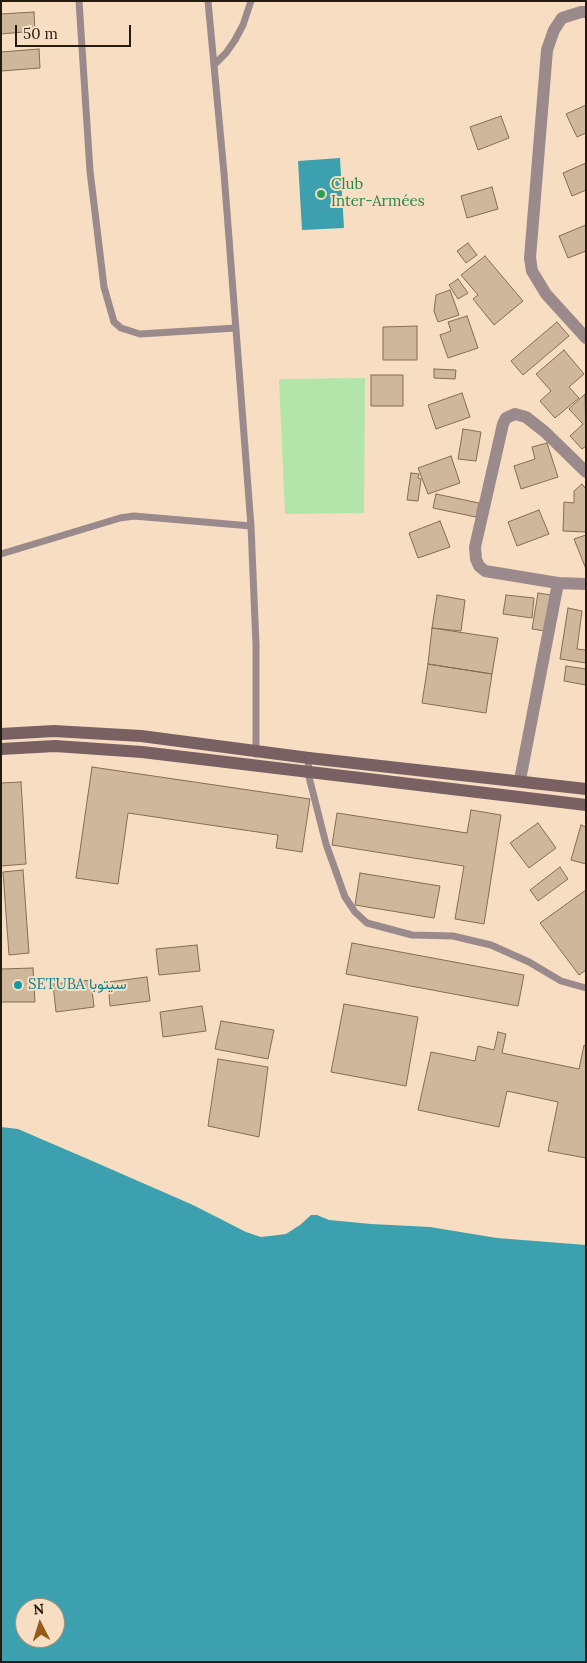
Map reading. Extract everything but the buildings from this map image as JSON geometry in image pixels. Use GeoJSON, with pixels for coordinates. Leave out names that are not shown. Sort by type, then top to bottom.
{"type":"FeatureCollection","features":[{"type":"Feature","properties":{"kind":"main road"},"geometry":{"type":"LineString","coordinates":[[1,734],[54,731],[140,736],[309,758],[520,780],[586,789]]}},
{"type":"Feature","properties":{"kind":"main road"},"geometry":{"type":"LineString","coordinates":[[1,750],[55,746],[142,752],[254,767],[586,805]]}},
{"type":"Feature","properties":{"kind":"main road"},"geometry":{"type":"LineString","coordinates":[[539,800],[541,784]]}},
{"type":"Feature","properties":{"kind":"street"},"geometry":{"type":"LineString","coordinates":[[586,12],[562,18],[554,30],[547,50],[530,258],[532,271],[546,294],[586,338]]}},
{"type":"Feature","properties":{"kind":"street"},"geometry":{"type":"LineString","coordinates":[[586,472],[545,432],[526,417],[515,414],[506,418],[503,424],[475,547],[479,566],[486,571],[558,584],[586,584]]}},
{"type":"Feature","properties":{"kind":"street"},"geometry":{"type":"LineString","coordinates":[[520,780],[558,584]]}},
{"type":"Feature","properties":{"kind":"lane"},"geometry":{"type":"LineString","coordinates":[[79,1],[90,171],[104,287],[114,322],[121,328],[140,334],[236,328]]}},
{"type":"Feature","properties":{"kind":"lane"},"geometry":{"type":"LineString","coordinates":[[208,1],[251,526],[256,645],[256,751],[254,767]]}},
{"type":"Feature","properties":{"kind":"lane"},"geometry":{"type":"LineString","coordinates":[[214,65],[235,40],[243,25],[251,1]]}},
{"type":"Feature","properties":{"kind":"lane"},"geometry":{"type":"LineString","coordinates":[[1,554],[120,518],[134,516],[251,526]]}},
{"type":"Feature","properties":{"kind":"lane"},"geometry":{"type":"LineString","coordinates":[[309,758],[308,773],[326,844],[345,897],[355,912],[367,923],[412,935],[453,936],[491,945],[529,962],[561,981],[586,988]]}},
{"type":"Feature","properties":{"kind":"green space"},"geometry":{"type":"Polygon","coordinates":[[[365,378],[364,513],[285,514],[279,379],[365,378]]]}},
{"type":"Feature","properties":{"kind":"water","name":"Club Inter-Armées"},"geometry":{"type":"Polygon","coordinates":[[[340,158],[344,228],[302,230],[298,161],[340,158]]]}},
{"type":"Feature","properties":{"kind":"water"},"geometry":{"type":"Polygon","coordinates":[[[1,1127],[18,1129],[193,1205],[246,1232],[261,1237],[286,1234],[311,1215],[317,1215],[329,1220],[430,1227],[497,1238],[586,1245],[586,1662],[1,1662],[1,1127]]]}},
{"type":"Feature","properties":{"kind":"place","name":"Club Inter-Armées"},"geometry":{"type":"Point","coordinates":[321,194]}},
{"type":"Feature","properties":{"kind":"place","name":"SETUBA سيتوبا"},"geometry":{"type":"Point","coordinates":[18,985]}}]}
